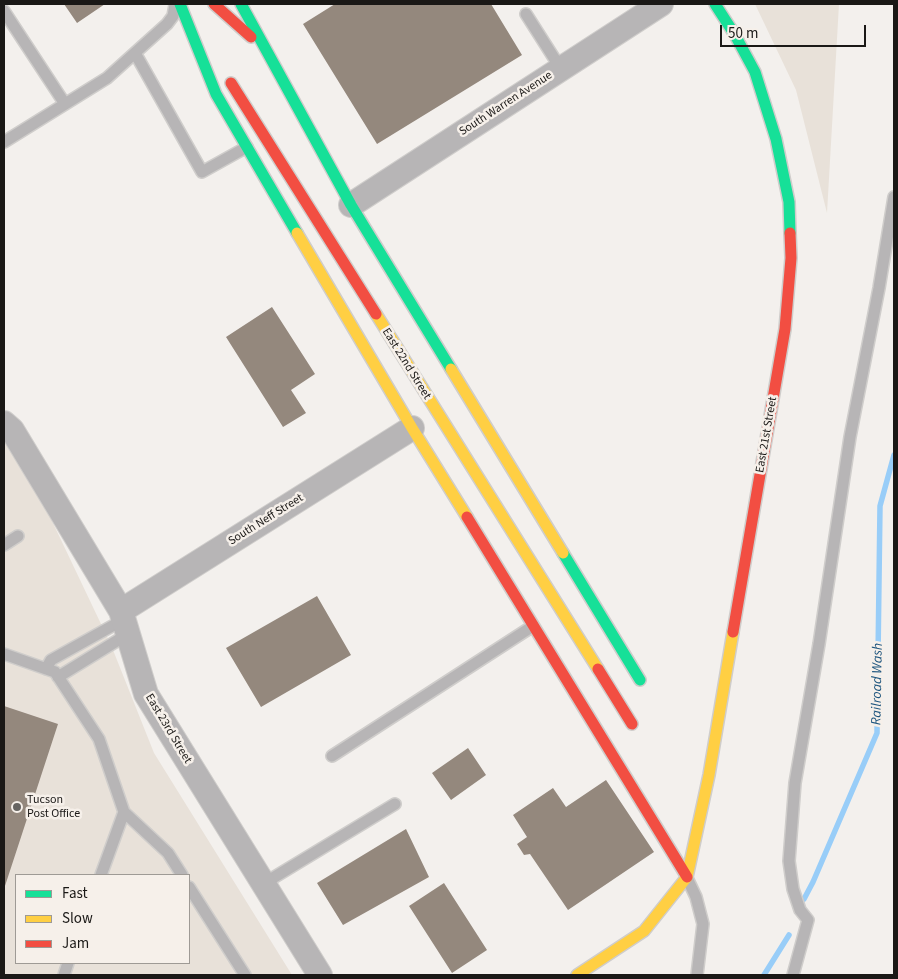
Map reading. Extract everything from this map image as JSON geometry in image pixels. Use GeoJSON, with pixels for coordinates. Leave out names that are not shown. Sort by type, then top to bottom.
{"type":"FeatureCollection","features":[{"type":"Feature","properties":{"kind":"main road"},"geometry":{"type":"LineString","coordinates":[[179,4],[213,55]]}},
{"type":"Feature","properties":{"kind":"main road"},"geometry":{"type":"LineString","coordinates":[[179,4],[216,94],[412,428],[687,877],[644,932],[577,975]]}},
{"type":"Feature","properties":{"kind":"main road"},"geometry":{"type":"LineString","coordinates":[[214,4],[269,54]]}},
{"type":"Feature","properties":{"kind":"main road"},"geometry":{"type":"LineString","coordinates":[[241,4],[351,205],[640,680]]}},
{"type":"Feature","properties":{"kind":"main road","name":"East 21st Street"},"geometry":{"type":"LineString","coordinates":[[687,877],[709,775],[784,339],[791,258],[788,202],[776,138],[755,72],[735,35],[715,4]]}},
{"type":"Feature","properties":{"kind":"main road","name":"East 22nd Street"},"geometry":{"type":"LineString","coordinates":[[223,72],[632,724]]}},
{"type":"Feature","properties":{"kind":"street","name":"South Warren Avenue"},"geometry":{"type":"LineString","coordinates":[[351,205],[661,4]]}},
{"type":"Feature","properties":{"kind":"street","name":"East 23rd Street"},"geometry":{"type":"LineString","coordinates":[[4,423],[12,430],[124,622],[146,694],[320,975]]}},
{"type":"Feature","properties":{"kind":"street","name":"South Neff Street"},"geometry":{"type":"LineString","coordinates":[[124,622],[412,428]]}},
{"type":"Feature","properties":{"kind":"lane"},"geometry":{"type":"LineString","coordinates":[[4,142],[107,78],[167,24],[179,4]]}},
{"type":"Feature","properties":{"kind":"lane"},"geometry":{"type":"LineString","coordinates":[[4,11],[65,104]]}},
{"type":"Feature","properties":{"kind":"lane"},"geometry":{"type":"LineString","coordinates":[[526,14],[561,69]]}},
{"type":"Feature","properties":{"kind":"lane"},"geometry":{"type":"LineString","coordinates":[[135,53],[202,172],[247,147]]}},
{"type":"Feature","properties":{"kind":"lane"},"geometry":{"type":"LineString","coordinates":[[794,975],[808,920],[800,910],[793,889],[789,861],[795,784],[819,644],[850,437],[880,288],[894,197]]}},
{"type":"Feature","properties":{"kind":"lane"},"geometry":{"type":"LineString","coordinates":[[4,545],[18,536]]}},
{"type":"Feature","properties":{"kind":"lane"},"geometry":{"type":"LineString","coordinates":[[46,669],[51,660],[124,622]]}},
{"type":"Feature","properties":{"kind":"lane"},"geometry":{"type":"LineString","coordinates":[[58,677],[124,622]]}},
{"type":"Feature","properties":{"kind":"lane"},"geometry":{"type":"LineString","coordinates":[[332,756],[533,626]]}},
{"type":"Feature","properties":{"kind":"lane"},"geometry":{"type":"LineString","coordinates":[[4,654],[56,672],[99,739],[124,812],[168,853],[181,874]]}},
{"type":"Feature","properties":{"kind":"lane"},"geometry":{"type":"LineString","coordinates":[[264,884],[395,804]]}},
{"type":"Feature","properties":{"kind":"lane"},"geometry":{"type":"LineString","coordinates":[[101,874],[124,812]]}},
{"type":"Feature","properties":{"kind":"lane"},"geometry":{"type":"LineString","coordinates":[[687,877],[696,897],[703,924],[697,971]]}},
{"type":"Feature","properties":{"kind":"lane"},"geometry":{"type":"LineString","coordinates":[[190,889],[239,973]]}},
{"type":"Feature","properties":{"kind":"shaded area"},"geometry":{"type":"Polygon","coordinates":[[[755,4],[839,4],[827,213],[796,90],[755,4]]]}},
{"type":"Feature","properties":{"kind":"shaded area"},"geometry":{"type":"Polygon","coordinates":[[[4,441],[22,458],[111,645],[154,753],[292,975],[4,975],[4,441]]]}},
{"type":"Feature","properties":{"kind":"building"},"geometry":{"type":"Polygon","coordinates":[[[64,4],[105,4],[77,23],[64,4]]]}},
{"type":"Feature","properties":{"kind":"building"},"geometry":{"type":"Polygon","coordinates":[[[335,4],[491,4],[522,55],[377,144],[303,24],[335,4]]]}},
{"type":"Feature","properties":{"kind":"building"},"geometry":{"type":"Polygon","coordinates":[[[272,307],[315,374],[291,390],[306,413],[283,427],[226,337],[272,307]]]}},
{"type":"Feature","properties":{"kind":"building"},"geometry":{"type":"Polygon","coordinates":[[[317,596],[351,655],[261,707],[226,648],[317,596]]]}},
{"type":"Feature","properties":{"kind":"building","name":"Tucson Post Office"},"geometry":{"type":"Polygon","coordinates":[[[4,706],[58,724],[4,889],[4,706]]]}},
{"type":"Feature","properties":{"kind":"building"},"geometry":{"type":"Polygon","coordinates":[[[468,748],[486,775],[451,800],[432,773],[468,748]]]}},
{"type":"Feature","properties":{"kind":"building"},"geometry":{"type":"Polygon","coordinates":[[[606,780],[654,852],[568,910],[530,854],[524,855],[517,844],[527,837],[513,815],[553,788],[566,807],[606,780]]]}},
{"type":"Feature","properties":{"kind":"building"},"geometry":{"type":"Polygon","coordinates":[[[406,829],[429,877],[343,925],[317,883],[406,829]]]}},
{"type":"Feature","properties":{"kind":"building"},"geometry":{"type":"Polygon","coordinates":[[[444,883],[487,950],[452,973],[409,906],[444,883]]]}},
{"type":"Feature","properties":{"kind":"waterway","name":"Railroad Wash"},"geometry":{"type":"LineString","coordinates":[[804,899],[877,733],[880,506],[894,455]]}},
{"type":"Feature","properties":{"kind":"waterway","name":"Railroad Wash"},"geometry":{"type":"LineString","coordinates":[[764,975],[789,935]]}},
{"type":"Feature","properties":{"kind":"traffic: fast"},"geometry":{"type":"LineString","coordinates":[[180,4],[216,94],[297,233]]}},
{"type":"Feature","properties":{"kind":"traffic: fast"},"geometry":{"type":"LineString","coordinates":[[241,4],[351,205],[451,369]]}},
{"type":"Feature","properties":{"kind":"traffic: fast"},"geometry":{"type":"LineString","coordinates":[[715,4],[735,35],[755,72],[776,139],[789,202],[790,233]]}},
{"type":"Feature","properties":{"kind":"traffic: fast"},"geometry":{"type":"LineString","coordinates":[[563,553],[640,680]]}},
{"type":"Feature","properties":{"kind":"traffic: slow"},"geometry":{"type":"LineString","coordinates":[[297,233],[467,517]]}},
{"type":"Feature","properties":{"kind":"traffic: slow"},"geometry":{"type":"LineString","coordinates":[[376,314],[598,669]]}},
{"type":"Feature","properties":{"kind":"traffic: slow"},"geometry":{"type":"LineString","coordinates":[[451,369],[563,553]]}},
{"type":"Feature","properties":{"kind":"traffic: slow"},"geometry":{"type":"LineString","coordinates":[[577,975],[644,931],[687,877],[709,775],[733,632]]}},
{"type":"Feature","properties":{"kind":"traffic: jam"},"geometry":{"type":"LineString","coordinates":[[214,4],[251,37]]}},
{"type":"Feature","properties":{"kind":"traffic: jam"},"geometry":{"type":"LineString","coordinates":[[231,83],[376,314]]}},
{"type":"Feature","properties":{"kind":"traffic: jam"},"geometry":{"type":"LineString","coordinates":[[733,632],[785,329],[791,258],[790,233]]}},
{"type":"Feature","properties":{"kind":"traffic: jam"},"geometry":{"type":"LineString","coordinates":[[467,517],[687,877]]}},
{"type":"Feature","properties":{"kind":"traffic: jam"},"geometry":{"type":"LineString","coordinates":[[598,669],[632,724]]}},
{"type":"Feature","properties":{"kind":"place","name":"Tucson Post Office"},"geometry":{"type":"Point","coordinates":[17,807]}}]}
